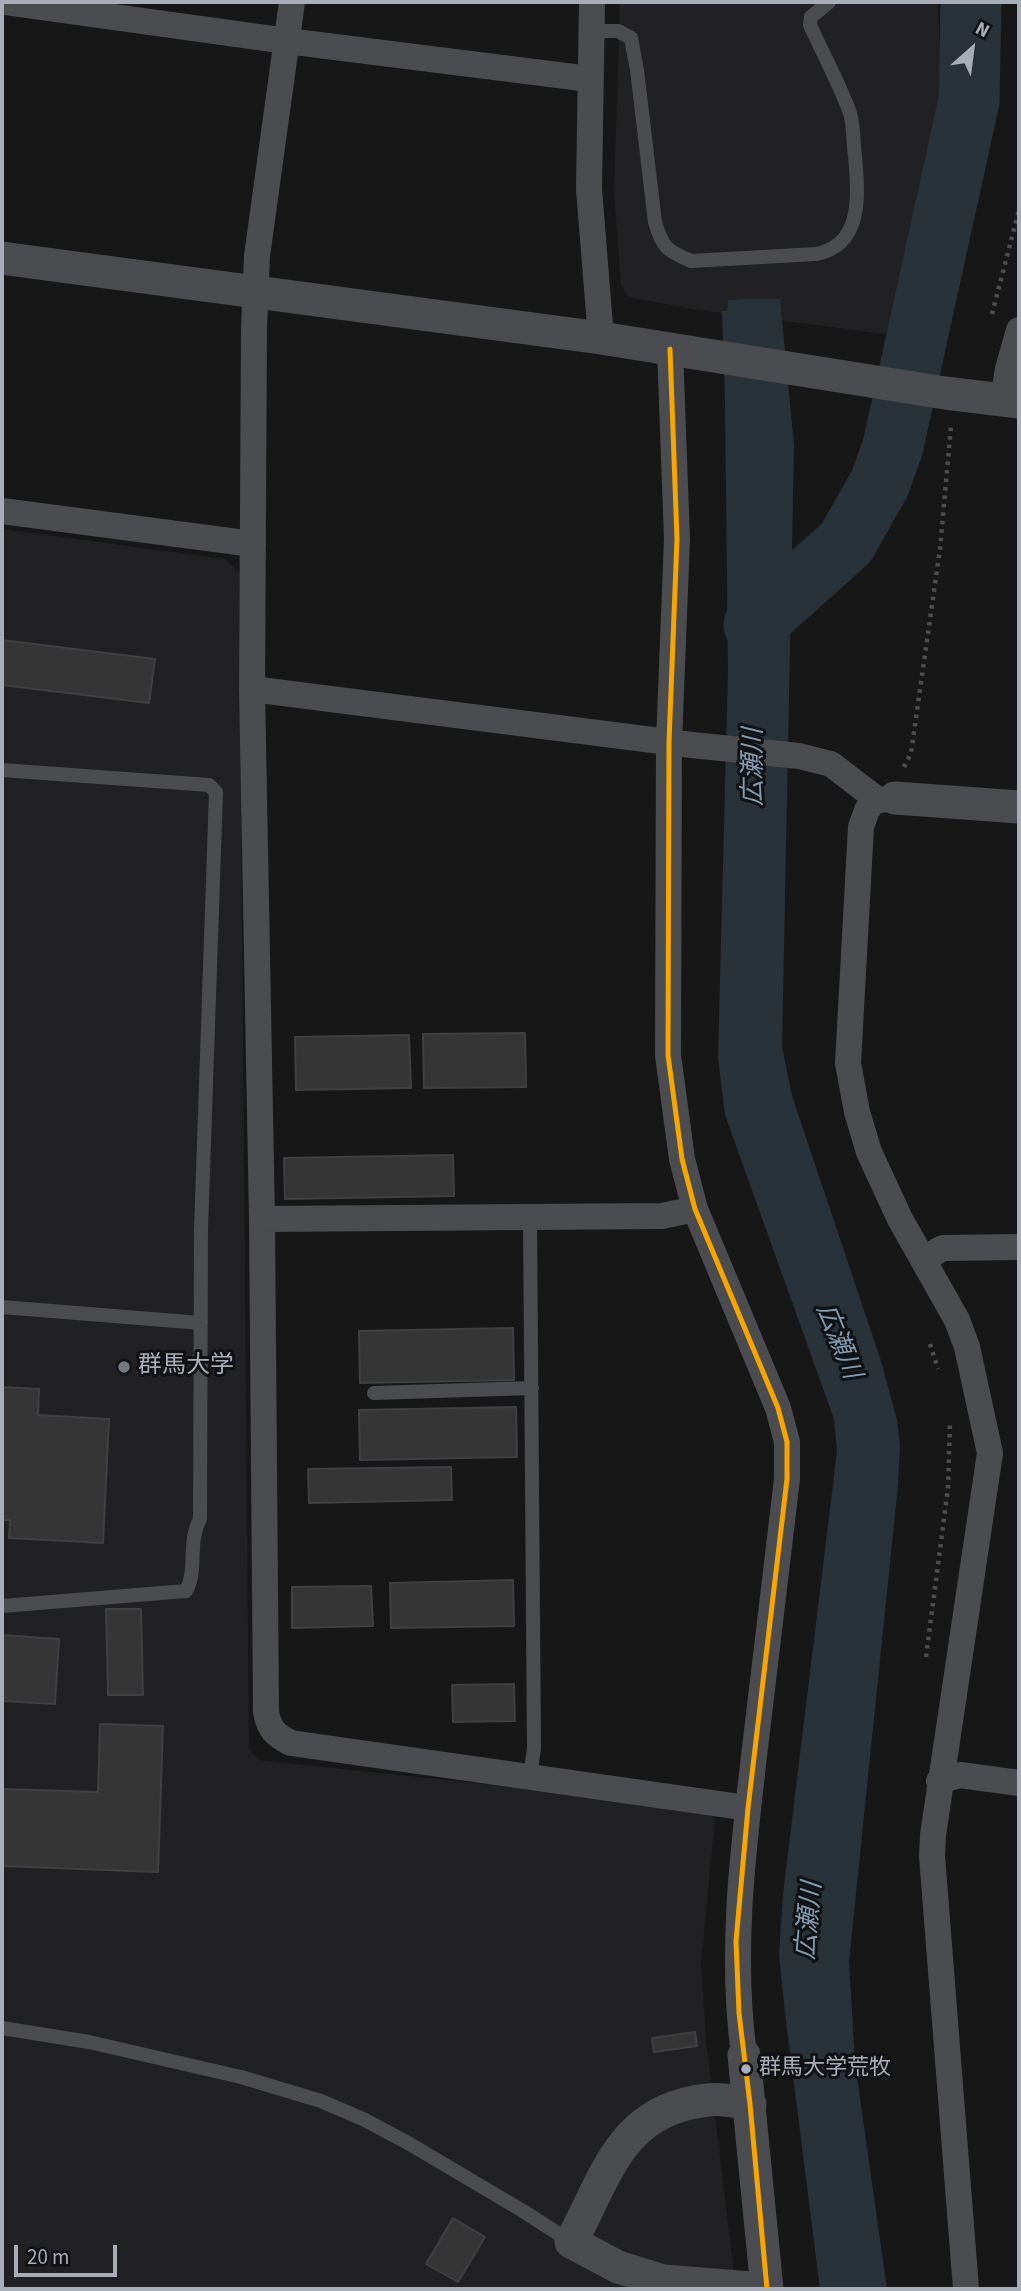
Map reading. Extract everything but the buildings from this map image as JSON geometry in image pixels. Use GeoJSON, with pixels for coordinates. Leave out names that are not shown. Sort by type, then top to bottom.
{"type":"FeatureCollection","features":[{"type":"Feature","properties":{"kind":"street"},"geometry":{"type":"LineString","coordinates":[[6,2],[590,79]]}},
{"type":"Feature","properties":{"kind":"street"},"geometry":{"type":"LineString","coordinates":[[292,2],[257,256],[255,292],[252,689],[262,1219],[266,1712],[269,1725],[277,1736],[290,1743],[748,1808]]}},
{"type":"Feature","properties":{"kind":"street"},"geometry":{"type":"LineString","coordinates":[[592,2],[589,189],[601,338]]}},
{"type":"Feature","properties":{"kind":"street"},"geometry":{"type":"LineString","coordinates":[[2,258],[601,338],[949,394],[1011,401],[1007,369],[1019,330]]}},
{"type":"Feature","properties":{"kind":"street"},"geometry":{"type":"LineString","coordinates":[[683,351],[677,539],[680,744],[668,1055],[682,1159],[695,1209],[778,1408],[787,1442],[787,1479],[748,1808],[736,1941],[738,2013],[750,2104],[766,2289],[686,2284],[651,2278],[618,2267],[571,2242],[618,2152],[635,2130],[647,2120],[675,2107],[709,2099],[750,2104]]}},
{"type":"Feature","properties":{"kind":"street"},"geometry":{"type":"LineString","coordinates":[[2,511],[253,544]]}},
{"type":"Feature","properties":{"kind":"street"},"geometry":{"type":"LineString","coordinates":[[252,689],[680,744],[799,756],[831,764],[886,799],[1019,807]]}},
{"type":"Feature","properties":{"kind":"street"},"geometry":{"type":"LineString","coordinates":[[886,799],[867,810],[862,827],[848,1063],[857,1112],[869,1152],[900,1219],[957,1320],[967,1347],[990,1453],[939,1781],[932,1856],[966,2289]]}},
{"type":"Feature","properties":{"kind":"street"},"geometry":{"type":"LineString","coordinates":[[262,1219],[662,1216],[695,1209]]}},
{"type":"Feature","properties":{"kind":"street"},"geometry":{"type":"LineString","coordinates":[[923,1259],[943,1248],[1019,1247]]}},
{"type":"Feature","properties":{"kind":"street"},"geometry":{"type":"LineString","coordinates":[[939,1781],[960,1774],[1019,1783]]}},
{"type":"Feature","properties":{"kind":"lane"},"geometry":{"type":"LineString","coordinates":[[591,32],[618,32],[631,38],[655,222],[661,243],[674,254],[691,261],[816,254],[827,252],[842,240],[854,224],[858,195],[850,116],[810,25],[811,17],[829,2]]}},
{"type":"Feature","properties":{"kind":"lane"},"geometry":{"type":"LineString","coordinates":[[2,770],[209,785],[216,792],[201,1230],[200,1519],[193,1532],[191,1583],[186,1591],[2,1606]]}},
{"type":"Feature","properties":{"kind":"lane"},"geometry":{"type":"LineString","coordinates":[[530,1219],[534,1748],[530,1777]]}},
{"type":"Feature","properties":{"kind":"lane"},"geometry":{"type":"LineString","coordinates":[[2,1307],[201,1323]]}},
{"type":"Feature","properties":{"kind":"lane"},"geometry":{"type":"LineString","coordinates":[[373,1393],[532,1388]]}},
{"type":"Feature","properties":{"kind":"lane"},"geometry":{"type":"LineString","coordinates":[[2,2028],[89,2042],[241,2077],[321,2101],[408,2143],[571,2242]]}},
{"type":"Feature","properties":{"kind":"path"},"geometry":{"type":"LineString","coordinates":[[990,322],[1019,210]]}},
{"type":"Feature","properties":{"kind":"path"},"geometry":{"type":"LineString","coordinates":[[886,799],[911,753],[940,549],[949,394]]}},
{"type":"Feature","properties":{"kind":"shaded area"},"geometry":{"type":"Polygon","coordinates":[[[620,2],[938,2],[941,100],[892,335],[692,309],[628,297],[621,285],[614,192],[620,2]]]}},
{"type":"Feature","properties":{"kind":"shaded area","name":"群馬大学"},"geometry":{"type":"Polygon","coordinates":[[[2,529],[225,559],[239,572],[249,1749],[259,1760],[706,1808],[715,1821],[701,1962],[706,2040],[736,2289],[2,2289],[2,529]]]}},
{"type":"Feature","properties":{"kind":"water","name":"広瀬川"},"geometry":{"type":"Polygon","coordinates":[[[780,299],[794,445],[782,1047],[792,1096],[881,1361],[897,1420],[900,1445],[849,1961],[855,2063],[887,2289],[820,2289],[779,1954],[783,1894],[837,1451],[834,1419],[725,1115],[718,1058],[728,672],[722,311],[727,311],[728,300],[780,299]]]}},
{"type":"Feature","properties":{"kind":"waterway"},"geometry":{"type":"LineString","coordinates":[[754,625],[846,543],[880,483],[893,446],[969,101],[971,2]]}},
{"type":"Feature","properties":{"kind":"transit line"},"geometry":{"type":"LineString","coordinates":[[670,349],[677,539],[669,742],[668,1055],[682,1159],[695,1209],[778,1408],[787,1442],[787,1479],[748,1808],[736,1941],[739,2013],[767,2289]]}},
{"type":"Feature","properties":{"kind":"place","name":"群馬大学"},"geometry":{"type":"Point","coordinates":[124,1367]}},
{"type":"Feature","properties":{"kind":"place","name":"群馬大学荒牧"},"geometry":{"type":"Point","coordinates":[746,2069]}}]}
